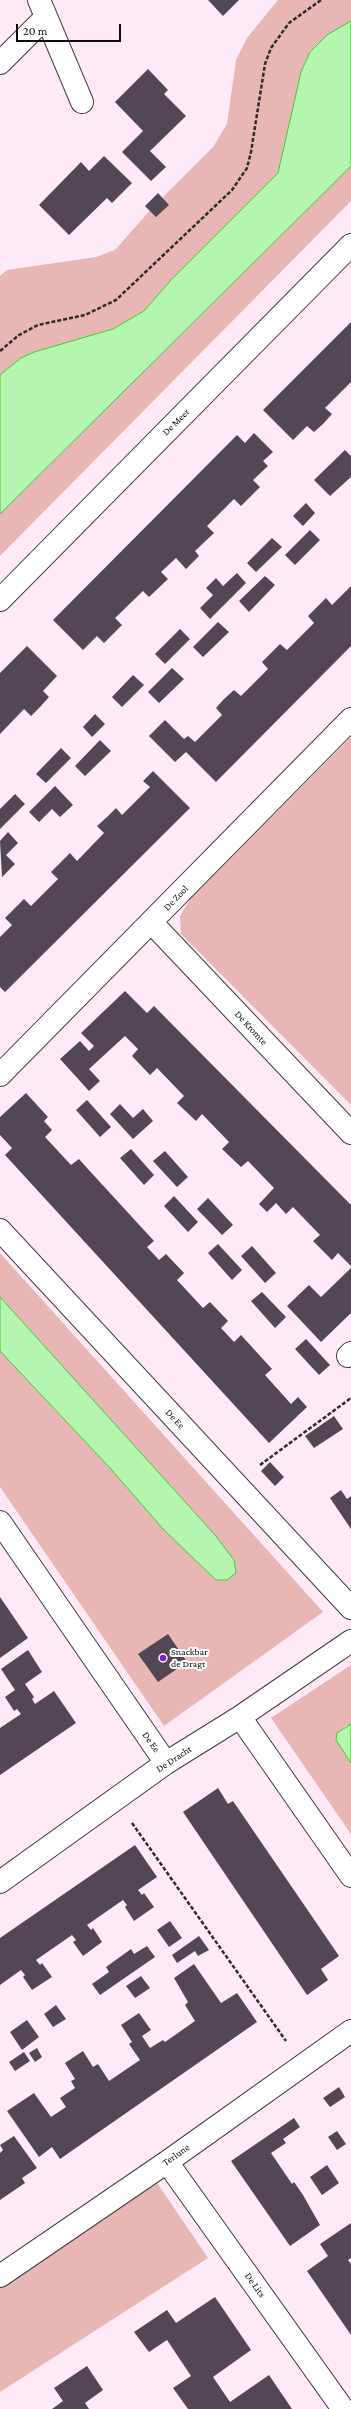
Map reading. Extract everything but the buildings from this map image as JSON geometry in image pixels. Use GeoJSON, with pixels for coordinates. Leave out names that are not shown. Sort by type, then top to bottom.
{"type":"FeatureCollection","features":[{"type":"Feature","properties":{"kind":"street"},"geometry":{"type":"LineString","coordinates":[[0,63],[42,9],[82,102]]}},
{"type":"Feature","properties":{"kind":"street","name":"De Meer"},"geometry":{"type":"LineString","coordinates":[[0,600],[351,245]]}},
{"type":"Feature","properties":{"kind":"street","name":"De Zool"},"geometry":{"type":"LineString","coordinates":[[0,1075],[152,923],[351,719]]}},
{"type":"Feature","properties":{"kind":"street","name":"De Kromte"},"geometry":{"type":"LineString","coordinates":[[152,923],[351,1133]]}},
{"type":"Feature","properties":{"kind":"street","name":"De Ee"},"geometry":{"type":"LineString","coordinates":[[0,1230],[351,1608]]}},
{"type":"Feature","properties":{"kind":"street","name":"De Ee"},"geometry":{"type":"LineString","coordinates":[[0,1522],[166,1763]]}},
{"type":"Feature","properties":{"kind":"street","name":"De Dracht"},"geometry":{"type":"LineString","coordinates":[[0,1882],[166,1763],[240,1717],[351,1641]]}},
{"type":"Feature","properties":{"kind":"street"},"geometry":{"type":"LineString","coordinates":[[240,1717],[351,1876]]}},
{"type":"Feature","properties":{"kind":"street","name":"Terlune"},"geometry":{"type":"LineString","coordinates":[[0,2276],[167,2162],[351,2031]]}},
{"type":"Feature","properties":{"kind":"street","name":"De Lits"},"geometry":{"type":"LineString","coordinates":[[167,2162],[343,2409]]}},
{"type":"Feature","properties":{"kind":"path"},"geometry":{"type":"LineString","coordinates":[[0,351],[19,335],[38,325],[85,315],[116,300],[232,190],[247,168],[266,64],[271,48],[289,23],[321,0]]}},
{"type":"Feature","properties":{"kind":"path"},"geometry":{"type":"LineString","coordinates":[[236,1484],[351,1398]]}},
{"type":"Feature","properties":{"kind":"path"},"geometry":{"type":"LineString","coordinates":[[115,1799],[303,2065]]}},
{"type":"Feature","properties":{"kind":"shaded area"},"geometry":{"type":"Polygon","coordinates":[[[278,0],[351,0],[351,21],[327,35],[310,51],[301,72],[278,173],[171,280],[144,311],[113,329],[34,352],[21,358],[0,375],[0,276],[7,270],[96,257],[115,250],[153,207],[213,147],[227,124],[236,60],[247,38],[278,0]]]}},
{"type":"Feature","properties":{"kind":"shaded area"},"geometry":{"type":"Polygon","coordinates":[[[351,21],[351,166],[0,514],[0,375],[21,358],[34,352],[113,329],[144,311],[171,280],[278,173],[301,72],[310,52],[327,35],[351,21]]]}},
{"type":"Feature","properties":{"kind":"shaded area"},"geometry":{"type":"Polygon","coordinates":[[[351,166],[351,201],[0,556],[0,514],[351,166]]]}},
{"type":"Feature","properties":{"kind":"shaded area"},"geometry":{"type":"Polygon","coordinates":[[[351,737],[351,1105],[181,934],[180,916],[191,898],[351,737]]]}},
{"type":"Feature","properties":{"kind":"shaded area"},"geometry":{"type":"Polygon","coordinates":[[[0,1253],[323,1612],[164,1726],[0,1487],[0,1351],[110,1468],[164,1530],[234,1560],[215,1535],[0,1297],[0,1253]]]}},
{"type":"Feature","properties":{"kind":"shaded area"},"geometry":{"type":"Polygon","coordinates":[[[0,1297],[215,1535],[234,1560],[236,1573],[227,1580],[216,1580],[164,1530],[110,1468],[0,1351],[0,1297]]]}},
{"type":"Feature","properties":{"kind":"shaded area"},"geometry":{"type":"Polygon","coordinates":[[[351,1665],[351,1724],[344,1727],[336,1740],[351,1763],[351,1834],[271,1718],[351,1665]]]}},
{"type":"Feature","properties":{"kind":"shaded area"},"geometry":{"type":"Polygon","coordinates":[[[351,1724],[351,1763],[336,1740],[337,1733],[351,1724]]]}},
{"type":"Feature","properties":{"kind":"shaded area"},"geometry":{"type":"Polygon","coordinates":[[[147,2168],[208,2258],[0,2392],[0,2267],[147,2168]]]}},
{"type":"Feature","properties":{"kind":"place","name":"Snackbar de Dragt"},"geometry":{"type":"Point","coordinates":[163,1658]}}]}
